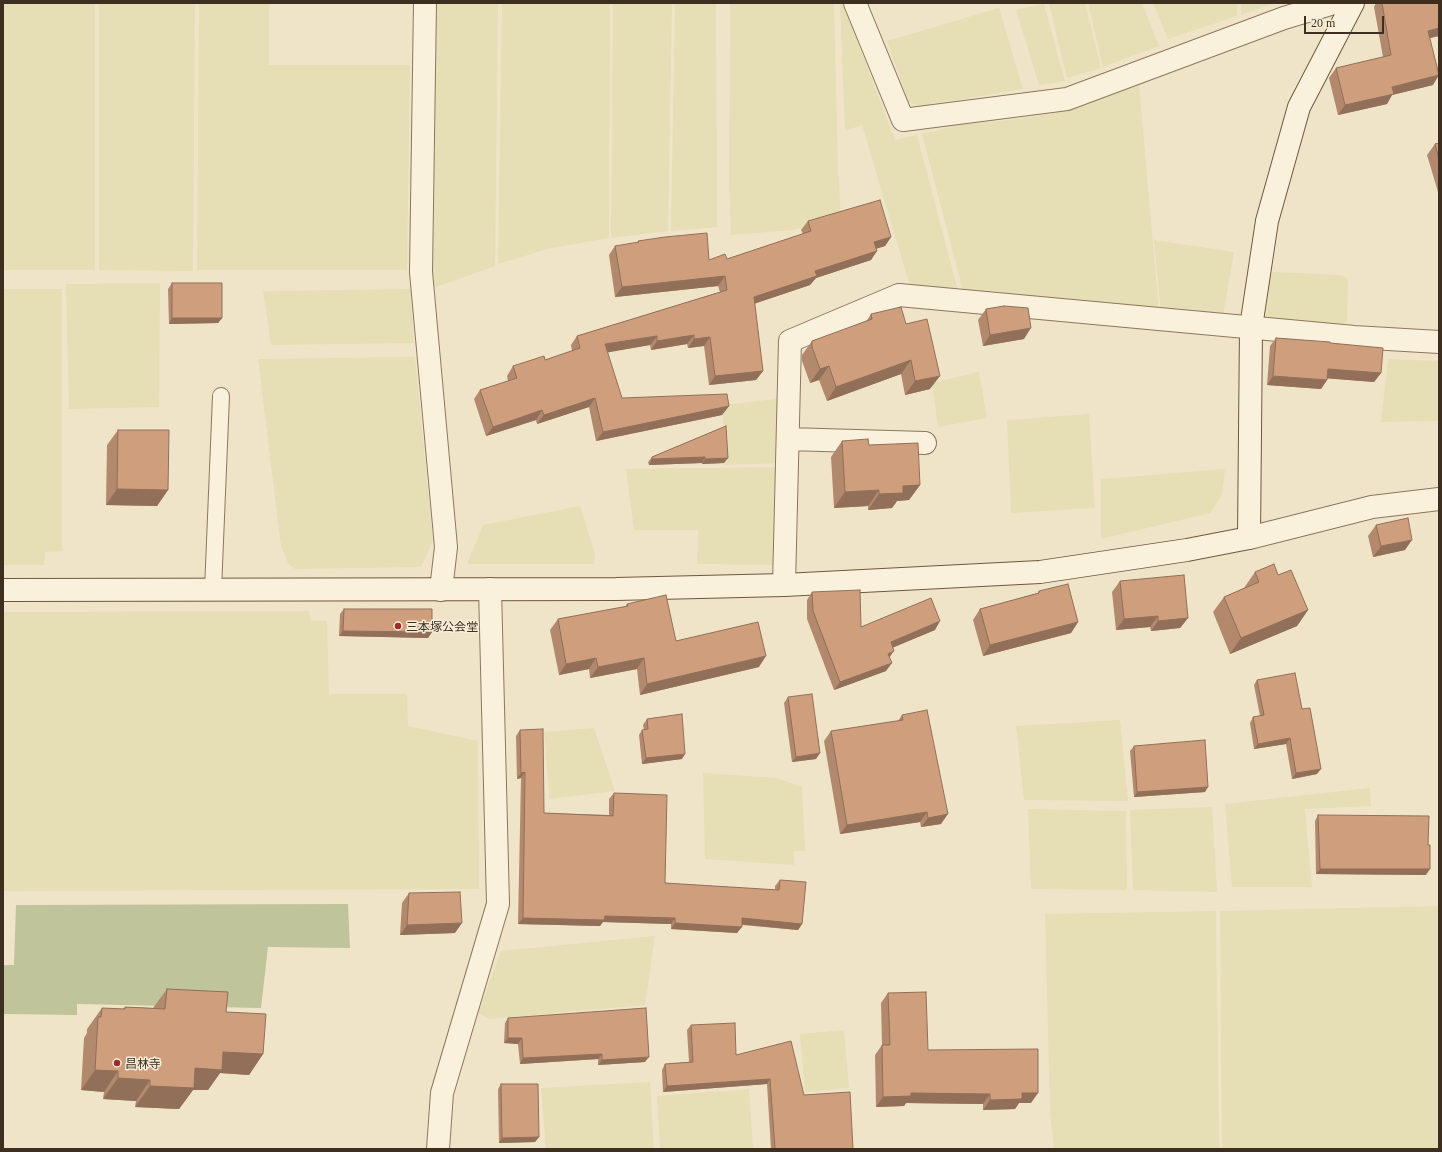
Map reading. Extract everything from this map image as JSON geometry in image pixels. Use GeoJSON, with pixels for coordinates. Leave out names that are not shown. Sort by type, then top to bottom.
{"type":"FeatureCollection","features":[{"type":"Feature","properties":{"kind":"street"},"geometry":{"type":"LineString","coordinates":[[425,3],[421,272],[446,547],[441,590]]}},
{"type":"Feature","properties":{"kind":"street"},"geometry":{"type":"LineString","coordinates":[[855,3],[903,120],[1067,99],[1284,18],[1334,3]]}},
{"type":"Feature","properties":{"kind":"street"},"geometry":{"type":"LineString","coordinates":[[1249,538],[1251,327],[1266,221],[1299,106],[1353,3]]}},
{"type":"Feature","properties":{"kind":"street"},"geometry":{"type":"LineString","coordinates":[[784,585],[790,340],[899,295],[1354,337],[1439,342]]}},
{"type":"Feature","properties":{"kind":"street"},"geometry":{"type":"LineString","coordinates":[[788,439],[925,443]]}},
{"type":"Feature","properties":{"kind":"street"},"geometry":{"type":"LineString","coordinates":[[3,590],[616,589],[784,585],[1040,572],[1187,550],[1249,538],[1372,507],[1439,499]]}},
{"type":"Feature","properties":{"kind":"street"},"geometry":{"type":"LineString","coordinates":[[438,1149],[442,1093],[498,904],[490,589]]}},
{"type":"Feature","properties":{"kind":"lane"},"geometry":{"type":"LineString","coordinates":[[213,590],[221,396]]}},
{"type":"Feature","properties":{"kind":"shaded area"},"geometry":{"type":"Polygon","coordinates":[[[3,3],[95,3],[95,270],[3,270],[3,3]]]}},
{"type":"Feature","properties":{"kind":"shaded area"},"geometry":{"type":"Polygon","coordinates":[[[99,3],[195,3],[193,271],[99,270],[99,3]]]}},
{"type":"Feature","properties":{"kind":"shaded area"},"geometry":{"type":"Polygon","coordinates":[[[199,3],[269,3],[269,65],[410,65],[407,270],[197,270],[199,3]]]}},
{"type":"Feature","properties":{"kind":"shaded area"},"geometry":{"type":"Polygon","coordinates":[[[431,3],[498,3],[495,266],[428,290],[431,3]]]}},
{"type":"Feature","properties":{"kind":"shaded area"},"geometry":{"type":"Polygon","coordinates":[[[502,3],[610,3],[609,238],[551,248],[498,264],[502,3]]]}},
{"type":"Feature","properties":{"kind":"shaded area"},"geometry":{"type":"Polygon","coordinates":[[[613,3],[672,3],[668,231],[611,238],[613,3]]]}},
{"type":"Feature","properties":{"kind":"shaded area"},"geometry":{"type":"Polygon","coordinates":[[[675,3],[716,3],[717,227],[671,231],[675,3]]]}},
{"type":"Feature","properties":{"kind":"shaded area"},"geometry":{"type":"Polygon","coordinates":[[[730,3],[834,3],[838,169],[841,217],[793,230],[731,235],[729,178],[730,3]]]}},
{"type":"Feature","properties":{"kind":"shaded area"},"geometry":{"type":"Polygon","coordinates":[[[840,3],[843,3],[895,140],[917,135],[958,291],[910,286],[862,125],[845,131],[840,3]]]}},
{"type":"Feature","properties":{"kind":"shaded area"},"geometry":{"type":"Polygon","coordinates":[[[1049,3],[1085,3],[1101,68],[1067,78],[1049,3]]]}},
{"type":"Feature","properties":{"kind":"shaded area"},"geometry":{"type":"Polygon","coordinates":[[[1088,3],[1142,3],[1159,46],[1103,67],[1088,3]]]}},
{"type":"Feature","properties":{"kind":"shaded area"},"geometry":{"type":"Polygon","coordinates":[[[1153,3],[1237,3],[1237,16],[1168,39],[1153,3]]]}},
{"type":"Feature","properties":{"kind":"shaded area"},"geometry":{"type":"Polygon","coordinates":[[[1241,3],[1274,3],[1241,15],[1241,3]]]}},
{"type":"Feature","properties":{"kind":"shaded area"},"geometry":{"type":"Polygon","coordinates":[[[1044,4],[1065,81],[1039,85],[1016,10],[1044,4]]]}},
{"type":"Feature","properties":{"kind":"shaded area"},"geometry":{"type":"Polygon","coordinates":[[[999,8],[1023,89],[919,106],[908,102],[887,41],[999,8]]]}},
{"type":"Feature","properties":{"kind":"shaded area"},"geometry":{"type":"Polygon","coordinates":[[[1139,84],[1159,313],[963,291],[922,134],[959,125],[1010,120],[1061,112],[1139,84]]]}},
{"type":"Feature","properties":{"kind":"shaded area"},"geometry":{"type":"Polygon","coordinates":[[[1154,240],[1234,252],[1222,320],[1161,313],[1154,240]]]}},
{"type":"Feature","properties":{"kind":"shaded area"},"geometry":{"type":"Polygon","coordinates":[[[1272,272],[1342,275],[1348,279],[1347,322],[1334,326],[1266,318],[1268,291],[1272,272]]]}},
{"type":"Feature","properties":{"kind":"shaded area"},"geometry":{"type":"Polygon","coordinates":[[[160,283],[159,407],[69,409],[66,284],[160,283]]]}},
{"type":"Feature","properties":{"kind":"shaded area"},"geometry":{"type":"Polygon","coordinates":[[[3,289],[62,289],[62,551],[45,552],[44,565],[3,565],[3,289]]]}},
{"type":"Feature","properties":{"kind":"shaded area"},"geometry":{"type":"Polygon","coordinates":[[[411,289],[414,343],[271,345],[263,291],[411,289]]]}},
{"type":"Feature","properties":{"kind":"shaded area"},"geometry":{"type":"Polygon","coordinates":[[[415,357],[433,541],[421,567],[295,569],[288,563],[281,546],[258,359],[415,357]]]}},
{"type":"Feature","properties":{"kind":"shaded area"},"geometry":{"type":"Polygon","coordinates":[[[1388,359],[1439,361],[1439,421],[1381,422],[1388,359]]]}},
{"type":"Feature","properties":{"kind":"shaded area"},"geometry":{"type":"Polygon","coordinates":[[[979,372],[987,418],[938,427],[932,383],[979,372]]]}},
{"type":"Feature","properties":{"kind":"shaded area"},"geometry":{"type":"Polygon","coordinates":[[[784,398],[786,463],[724,465],[723,405],[784,398]]]}},
{"type":"Feature","properties":{"kind":"shaded area"},"geometry":{"type":"Polygon","coordinates":[[[1089,414],[1095,508],[1011,513],[1007,420],[1089,414]]]}},
{"type":"Feature","properties":{"kind":"shaded area"},"geometry":{"type":"Polygon","coordinates":[[[782,467],[773,565],[697,564],[698,530],[634,530],[626,469],[782,467]]]}},
{"type":"Feature","properties":{"kind":"shaded area"},"geometry":{"type":"Polygon","coordinates":[[[1225,469],[1222,495],[1210,513],[1101,539],[1101,479],[1225,469]]]}},
{"type":"Feature","properties":{"kind":"shaded area"},"geometry":{"type":"Polygon","coordinates":[[[580,506],[595,554],[594,564],[467,564],[483,525],[580,506]]]}},
{"type":"Feature","properties":{"kind":"shaded area"},"geometry":{"type":"Polygon","coordinates":[[[309,611],[311,621],[327,621],[329,694],[407,694],[408,726],[478,741],[479,889],[3,891],[3,612],[309,611]]]}},
{"type":"Feature","properties":{"kind":"shaded area"},"geometry":{"type":"Polygon","coordinates":[[[1120,720],[1128,801],[1024,800],[1016,726],[1120,720]]]}},
{"type":"Feature","properties":{"kind":"shaded area"},"geometry":{"type":"Polygon","coordinates":[[[594,728],[615,791],[550,799],[544,732],[594,728]]]}},
{"type":"Feature","properties":{"kind":"shaded area"},"geometry":{"type":"Polygon","coordinates":[[[703,773],[776,778],[802,787],[805,851],[794,851],[794,865],[705,859],[703,773]]]}},
{"type":"Feature","properties":{"kind":"shaded area"},"geometry":{"type":"Polygon","coordinates":[[[1370,788],[1371,806],[1305,809],[1312,887],[1232,887],[1225,804],[1370,788]]]}},
{"type":"Feature","properties":{"kind":"shaded area"},"geometry":{"type":"Polygon","coordinates":[[[1212,807],[1217,892],[1133,890],[1130,810],[1212,807]]]}},
{"type":"Feature","properties":{"kind":"shaded area"},"geometry":{"type":"Polygon","coordinates":[[[1028,809],[1126,811],[1127,890],[1031,889],[1028,809]]]}},
{"type":"Feature","properties":{"kind":"shaded area"},"geometry":{"type":"Polygon","coordinates":[[[1439,906],[1439,1149],[1222,1149],[1220,911],[1439,906]]]}},
{"type":"Feature","properties":{"kind":"shaded area"},"geometry":{"type":"Polygon","coordinates":[[[1216,911],[1219,1149],[1054,1149],[1050,1111],[1045,914],[1216,911]]]}},
{"type":"Feature","properties":{"kind":"shaded area"},"geometry":{"type":"Polygon","coordinates":[[[655,936],[645,1005],[489,1019],[478,1013],[501,951],[655,936]]]}},
{"type":"Feature","properties":{"kind":"shaded area"},"geometry":{"type":"Polygon","coordinates":[[[844,1030],[849,1088],[805,1092],[800,1034],[844,1030]]]}},
{"type":"Feature","properties":{"kind":"shaded area"},"geometry":{"type":"Polygon","coordinates":[[[650,1082],[654,1149],[546,1149],[541,1088],[650,1082]]]}},
{"type":"Feature","properties":{"kind":"shaded area"},"geometry":{"type":"Polygon","coordinates":[[[749,1089],[753,1149],[660,1149],[657,1096],[749,1089]]]}},
{"type":"Feature","properties":{"kind":"green space"},"geometry":{"type":"Polygon","coordinates":[[[348,904],[350,948],[268,947],[261,1008],[77,1004],[77,1015],[3,1014],[3,965],[14,965],[16,905],[348,904]]]}},
{"type":"Feature","properties":{"kind":"building"},"geometry":{"type":"Polygon","coordinates":[[[1382,3],[1439,3],[1439,28],[1428,31],[1439,75],[1392,87],[1394,94],[1345,105],[1336,68],[1391,55],[1382,3]]]}},
{"type":"Feature","properties":{"kind":"building"},"geometry":{"type":"Polygon","coordinates":[[[1439,143],[1439,159],[1435,144],[1439,143]]]}},
{"type":"Feature","properties":{"kind":"building"},"geometry":{"type":"Polygon","coordinates":[[[880,200],[891,237],[874,242],[877,251],[815,271],[817,276],[754,297],[763,371],[715,376],[710,337],[694,339],[694,335],[657,341],[657,336],[605,344],[622,398],[727,394],[729,406],[603,432],[595,398],[544,415],[542,410],[493,427],[480,390],[517,378],[513,366],[544,356],[545,360],[580,348],[577,336],[727,290],[725,276],[622,287],[615,246],[665,237],[707,233],[709,260],[725,254],[727,259],[811,231],[808,221],[880,200]]]}},
{"type":"Feature","properties":{"kind":"building"},"geometry":{"type":"Polygon","coordinates":[[[172,283],[222,283],[222,318],[172,318],[172,283]]]}},
{"type":"Feature","properties":{"kind":"building"},"geometry":{"type":"Polygon","coordinates":[[[1004,306],[1028,308],[1031,328],[990,335],[986,309],[1004,306]]]}},
{"type":"Feature","properties":{"kind":"building"},"geometry":{"type":"Polygon","coordinates":[[[901,307],[906,324],[927,319],[940,376],[915,381],[911,360],[836,387],[829,366],[820,369],[812,347],[812,341],[872,319],[871,314],[901,307]]]}},
{"type":"Feature","properties":{"kind":"building"},"geometry":{"type":"Polygon","coordinates":[[[1276,338],[1383,348],[1381,373],[1328,369],[1327,380],[1273,376],[1276,338]]]}},
{"type":"Feature","properties":{"kind":"building"},"geometry":{"type":"Polygon","coordinates":[[[726,426],[728,458],[705,459],[705,457],[652,459],[652,457],[726,426]]]}},
{"type":"Feature","properties":{"kind":"building"},"geometry":{"type":"Polygon","coordinates":[[[118,430],[169,430],[168,490],[117,489],[118,430]]]}},
{"type":"Feature","properties":{"kind":"building"},"geometry":{"type":"Polygon","coordinates":[[[868,439],[869,445],[918,443],[920,485],[903,486],[903,493],[879,494],[879,490],[845,492],[842,441],[868,439]]]}},
{"type":"Feature","properties":{"kind":"building"},"geometry":{"type":"Polygon","coordinates":[[[1408,518],[1412,540],[1381,546],[1376,525],[1408,518]]]}},
{"type":"Feature","properties":{"kind":"building"},"geometry":{"type":"Polygon","coordinates":[[[1274,564],[1278,575],[1291,570],[1308,610],[1241,638],[1224,597],[1259,582],[1255,572],[1274,564]]]}},
{"type":"Feature","properties":{"kind":"building"},"geometry":{"type":"Polygon","coordinates":[[[1184,575],[1188,618],[1158,621],[1158,616],[1124,619],[1120,581],[1184,575]]]}},
{"type":"Feature","properties":{"kind":"building"},"geometry":{"type":"Polygon","coordinates":[[[1068,584],[1078,622],[990,645],[980,609],[1068,584]]]}},
{"type":"Feature","properties":{"kind":"building"},"geometry":{"type":"Polygon","coordinates":[[[860,590],[861,627],[931,598],[940,621],[891,642],[894,651],[888,654],[892,663],[840,682],[813,611],[812,592],[860,590]]]}},
{"type":"Feature","properties":{"kind":"building"},"geometry":{"type":"Polygon","coordinates":[[[666,595],[676,641],[758,622],[766,656],[647,684],[644,658],[598,667],[596,658],[566,664],[558,619],[628,606],[627,604],[666,595]]]}},
{"type":"Feature","properties":{"kind":"building"},"geometry":{"type":"Polygon","coordinates":[[[344,609],[432,609],[432,632],[343,631],[344,609]]]}},
{"type":"Feature","properties":{"kind":"building"},"geometry":{"type":"Polygon","coordinates":[[[1295,673],[1302,709],[1310,708],[1321,769],[1296,773],[1290,738],[1258,744],[1253,717],[1264,715],[1257,680],[1295,673]]]}},
{"type":"Feature","properties":{"kind":"building"},"geometry":{"type":"Polygon","coordinates":[[[812,694],[820,753],[796,757],[788,697],[812,694]]]}},
{"type":"Feature","properties":{"kind":"building"},"geometry":{"type":"Polygon","coordinates":[[[927,710],[948,814],[928,818],[927,812],[847,825],[831,731],[903,720],[902,715],[927,710]]]}},
{"type":"Feature","properties":{"kind":"building"},"geometry":{"type":"Polygon","coordinates":[[[682,714],[685,754],[646,758],[642,730],[648,729],[647,719],[682,714]]]}},
{"type":"Feature","properties":{"kind":"building"},"geometry":{"type":"Polygon","coordinates":[[[543,729],[544,813],[613,816],[614,793],[667,795],[665,883],[779,890],[780,880],[806,882],[802,924],[742,918],[742,927],[675,923],[675,918],[605,916],[604,920],[523,918],[525,772],[521,773],[520,730],[543,729]]]}},
{"type":"Feature","properties":{"kind":"building"},"geometry":{"type":"Polygon","coordinates":[[[1205,740],[1208,787],[1137,792],[1134,746],[1205,740]]]}},
{"type":"Feature","properties":{"kind":"building"},"geometry":{"type":"Polygon","coordinates":[[[1318,815],[1429,816],[1428,845],[1430,845],[1430,869],[1320,869],[1318,815]]]}},
{"type":"Feature","properties":{"kind":"building"},"geometry":{"type":"Polygon","coordinates":[[[460,892],[462,923],[407,925],[409,893],[460,892]]]}},
{"type":"Feature","properties":{"kind":"building"},"geometry":{"type":"Polygon","coordinates":[[[167,989],[228,992],[226,1012],[266,1014],[263,1054],[223,1052],[222,1070],[195,1068],[194,1088],[150,1086],[150,1080],[118,1078],[118,1071],[95,1070],[98,1017],[101,1017],[102,1008],[125,1009],[125,1007],[165,1009],[167,989]]]}},
{"type":"Feature","properties":{"kind":"building"},"geometry":{"type":"Polygon","coordinates":[[[926,992],[928,1050],[1038,1049],[1038,1093],[1022,1093],[1022,1099],[990,1100],[990,1094],[911,1093],[911,1096],[883,1097],[882,1045],[890,1045],[888,993],[926,992]]]}},
{"type":"Feature","properties":{"kind":"building"},"geometry":{"type":"Polygon","coordinates":[[[646,1008],[649,1057],[602,1060],[602,1054],[523,1058],[522,1038],[508,1038],[508,1018],[646,1008]]]}},
{"type":"Feature","properties":{"kind":"building"},"geometry":{"type":"Polygon","coordinates":[[[735,1023],[736,1055],[791,1041],[804,1095],[850,1092],[853,1149],[775,1149],[770,1079],[667,1086],[665,1064],[693,1062],[691,1025],[735,1023]]]}},
{"type":"Feature","properties":{"kind":"building"},"geometry":{"type":"Polygon","coordinates":[[[501,1084],[538,1084],[539,1137],[502,1138],[501,1084]]]}},
{"type":"Feature","properties":{"kind":"place","name":"三本塚公会堂"},"geometry":{"type":"Point","coordinates":[398,626]}},
{"type":"Feature","properties":{"kind":"place","name":"昌林寺"},"geometry":{"type":"Point","coordinates":[117,1063]}}]}
